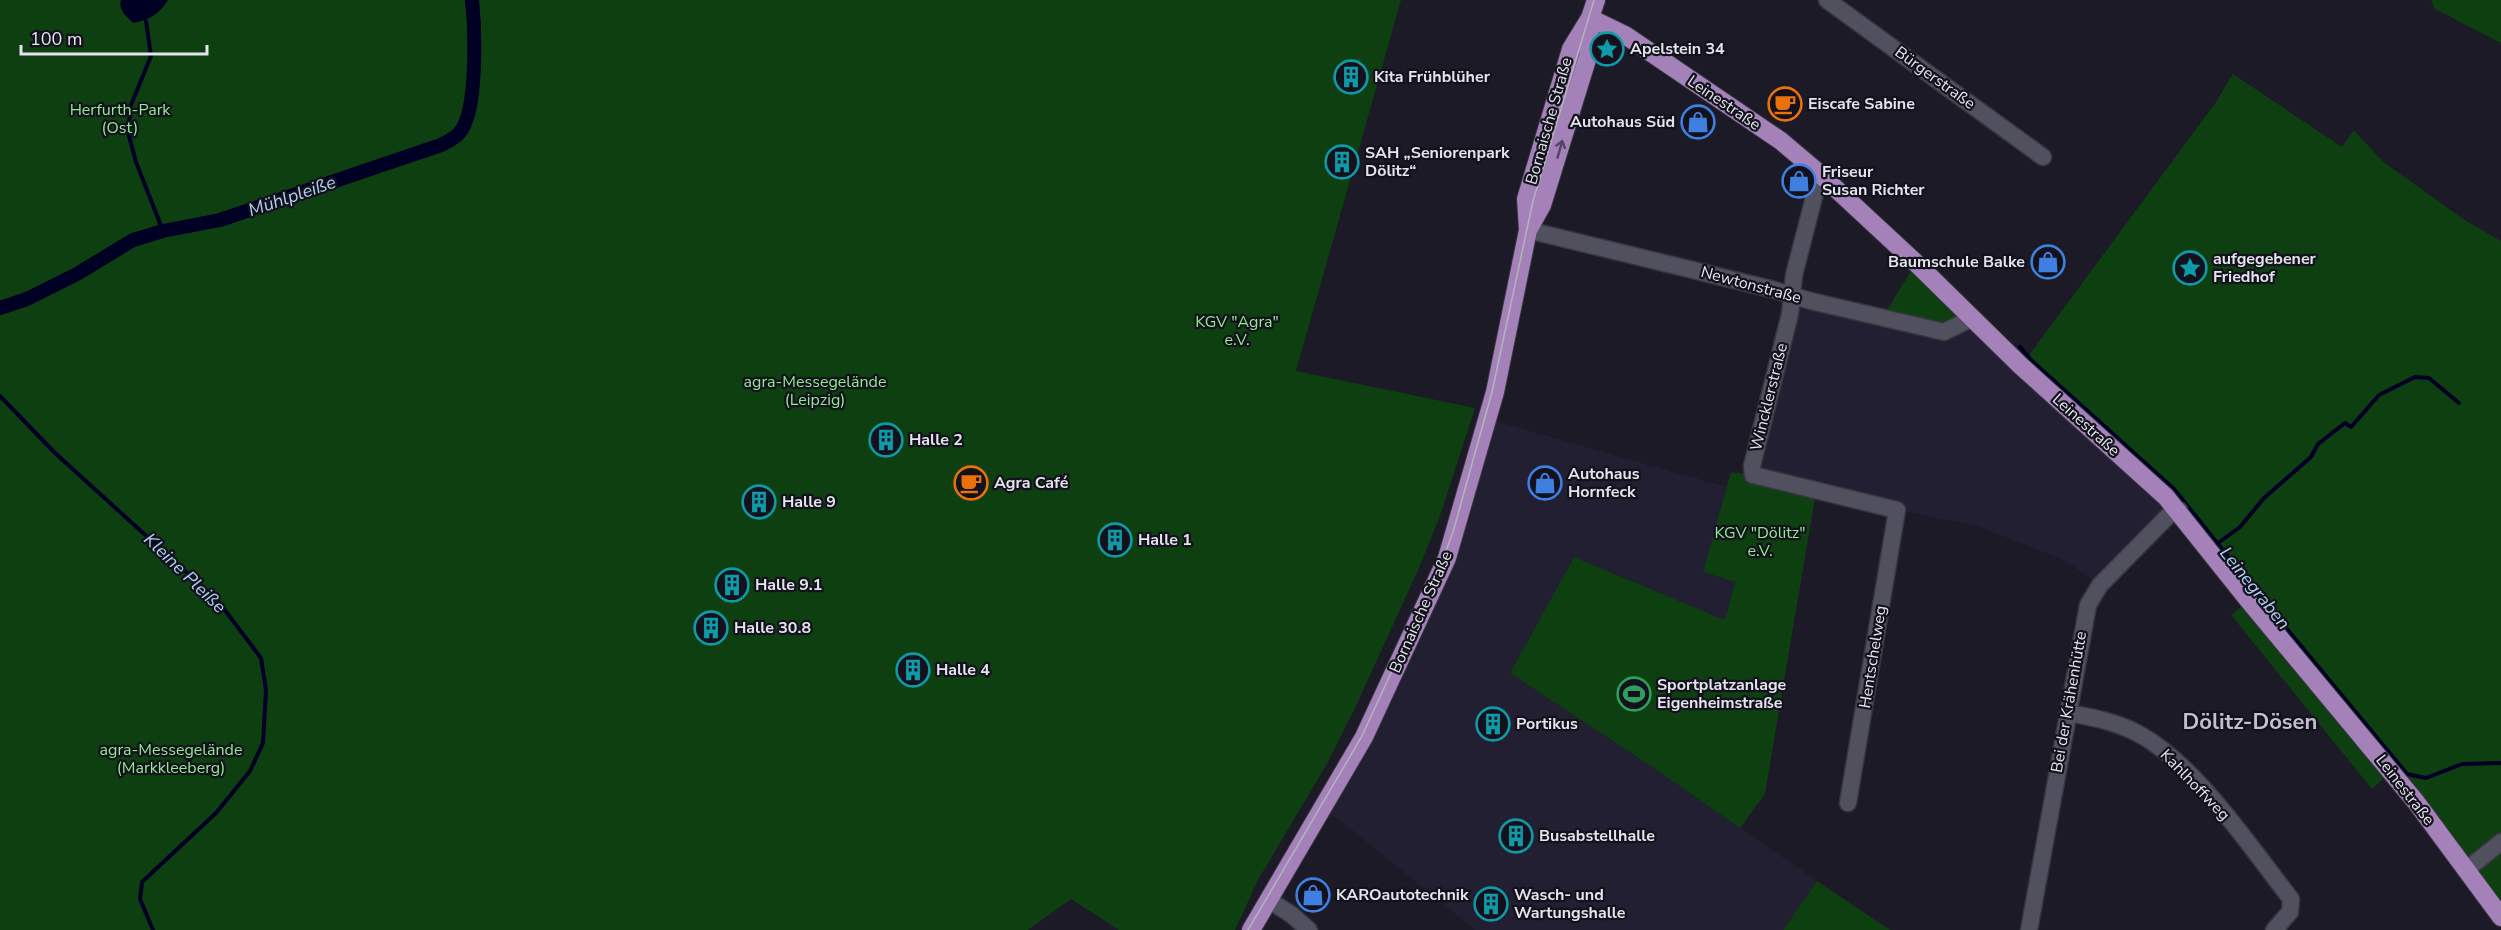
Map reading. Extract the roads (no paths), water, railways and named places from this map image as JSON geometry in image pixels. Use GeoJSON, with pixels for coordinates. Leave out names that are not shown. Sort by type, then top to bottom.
{"type":"FeatureCollection","features":[{"type":"Feature","properties":{"kind":"main road","name":"Bornaische Straße"},"geometry":{"type":"LineString","coordinates":[[1251,930],[1364,737],[1445,564],[1495,392],[1528,230],[1526,199],[1571,49],[1590,18],[1596,0]]}},
{"type":"Feature","properties":{"kind":"main road","name":"Leinestraße"},"geometry":{"type":"LineString","coordinates":[[1590,18],[1625,34],[1781,141],[1820,174],[2021,366],[2179,510],[2249,601],[2416,801],[2501,917]]}},
{"type":"Feature","properties":{"kind":"street","name":"Bürgerstraße"},"geometry":{"type":"LineString","coordinates":[[1827,0],[2043,157]]}},
{"type":"Feature","properties":{"kind":"street","name":"Wincklerstraße"},"geometry":{"type":"LineString","coordinates":[[1820,174],[1794,275],[1790,314],[1752,466],[1753,475],[1897,510]]}},
{"type":"Feature","properties":{"kind":"street","name":"Newtonstraße"},"geometry":{"type":"LineString","coordinates":[[1528,230],[1944,332],[1972,318]]}},
{"type":"Feature","properties":{"kind":"street","name":"Hentschelweg"},"geometry":{"type":"LineString","coordinates":[[1848,803],[1897,510]]}},
{"type":"Feature","properties":{"kind":"street","name":"Bei der Krähenhütte"},"geometry":{"type":"LineString","coordinates":[[2029,930],[2088,605],[2107,577],[2168,516],[2179,510]]}},
{"type":"Feature","properties":{"kind":"street","name":"Kahlhoffweg"},"geometry":{"type":"LineString","coordinates":[[2068,713],[2115,724],[2138,734],[2174,758],[2245,839],[2291,899],[2290,912],[2274,930]]}},
{"type":"Feature","properties":{"kind":"street"},"geometry":{"type":"LineString","coordinates":[[2466,870],[2501,843]]}},
{"type":"Feature","properties":{"kind":"street"},"geometry":{"type":"LineString","coordinates":[[1269,900],[1310,930]]}},
{"type":"Feature","properties":{"kind":"water"},"geometry":{"type":"Polygon","coordinates":[[[121,0],[168,0],[154,16],[133,23],[122,10],[121,0]]]}},
{"type":"Feature","properties":{"kind":"waterway","name":"Mühlpleiße"},"geometry":{"type":"LineString","coordinates":[[0,308],[27,299],[77,274],[133,240],[163,231],[220,220],[441,145],[454,138],[466,121],[470,106],[474,69],[472,0]]}},
{"type":"Feature","properties":{"kind":"waterway"},"geometry":{"type":"LineString","coordinates":[[146,21],[151,56],[131,105],[128,132],[136,162],[163,231]]}},
{"type":"Feature","properties":{"kind":"waterway","name":"Leinegraben"},"geometry":{"type":"LineString","coordinates":[[2020,347],[2032,361],[2174,489],[2407,774],[2426,778],[2462,764],[2501,763]]}},
{"type":"Feature","properties":{"kind":"waterway"},"geometry":{"type":"LineString","coordinates":[[2218,543],[2240,527],[2264,498],[2311,457],[2318,444],[2345,423],[2351,427],[2379,395],[2415,377],[2429,378],[2459,403]]}},
{"type":"Feature","properties":{"kind":"waterway","name":"Kleine Pleiße"},"geometry":{"type":"LineString","coordinates":[[0,396],[55,453],[218,601],[261,658],[266,690],[263,743],[250,771],[216,813],[142,882],[140,899],[153,930]]}},
{"type":"Feature","properties":{"kind":"tram line"},"geometry":{"type":"LineString","coordinates":[[1248,930],[1362,736],[1442,562],[1453,532],[1492,392],[1533,201],[1594,0]]}},
{"type":"Feature","properties":{"kind":"place","name":"Apelstein 34"},"geometry":{"type":"Point","coordinates":[1607,49]}},
{"type":"Feature","properties":{"kind":"place","name":"Kita Frühblüher"},"geometry":{"type":"Point","coordinates":[1351,77]}},
{"type":"Feature","properties":{"kind":"place","name":"Eiscafe Sabine"},"geometry":{"type":"Point","coordinates":[1785,104]}},
{"type":"Feature","properties":{"kind":"place","name":"Autohaus Süd"},"geometry":{"type":"Point","coordinates":[1698,122]}},
{"type":"Feature","properties":{"kind":"place","name":"SAH „Seniorenpark Dölitz“"},"geometry":{"type":"Point","coordinates":[1342,162]}},
{"type":"Feature","properties":{"kind":"place","name":"Friseur Susan Richter"},"geometry":{"type":"Point","coordinates":[1799,181]}},
{"type":"Feature","properties":{"kind":"place","name":"Baumschule Balke"},"geometry":{"type":"Point","coordinates":[2048,262]}},
{"type":"Feature","properties":{"kind":"place","name":"aufgegebener Friedhof"},"geometry":{"type":"Point","coordinates":[2190,268]}},
{"type":"Feature","properties":{"kind":"place","name":"Halle 2"},"geometry":{"type":"Point","coordinates":[886,440]}},
{"type":"Feature","properties":{"kind":"place","name":"Agra Café"},"geometry":{"type":"Point","coordinates":[971,483]}},
{"type":"Feature","properties":{"kind":"place","name":"Autohaus Hornfeck"},"geometry":{"type":"Point","coordinates":[1545,483]}},
{"type":"Feature","properties":{"kind":"place","name":"Halle 9"},"geometry":{"type":"Point","coordinates":[759,502]}},
{"type":"Feature","properties":{"kind":"place","name":"Halle 1"},"geometry":{"type":"Point","coordinates":[1115,540]}},
{"type":"Feature","properties":{"kind":"place","name":"Halle 9.1"},"geometry":{"type":"Point","coordinates":[732,585]}},
{"type":"Feature","properties":{"kind":"place","name":"Halle 30.8"},"geometry":{"type":"Point","coordinates":[711,628]}},
{"type":"Feature","properties":{"kind":"place","name":"Halle 4"},"geometry":{"type":"Point","coordinates":[913,670]}},
{"type":"Feature","properties":{"kind":"place","name":"Sportplatzanlage Eigenheimstraße"},"geometry":{"type":"Point","coordinates":[1634,694]}},
{"type":"Feature","properties":{"kind":"place","name":"Portikus"},"geometry":{"type":"Point","coordinates":[1493,724]}},
{"type":"Feature","properties":{"kind":"place","name":"Busabstellhalle"},"geometry":{"type":"Point","coordinates":[1516,836]}},
{"type":"Feature","properties":{"kind":"place","name":"KAROautotechnik"},"geometry":{"type":"Point","coordinates":[1313,895]}},
{"type":"Feature","properties":{"kind":"place","name":"Wasch- und Wartungshalle"},"geometry":{"type":"Point","coordinates":[1491,904]}},
{"type":"Feature","properties":{"kind":"district","name":"Dölitz-Dösen"},"geometry":{"type":"Point","coordinates":[2250,722]}},
{"type":"Feature","properties":{"kind":"park label","name":"Herfurth-Park (Ost)"},"geometry":{"type":"Point","coordinates":[120,119]}},
{"type":"Feature","properties":{"kind":"park label","name":"KGV \"Agra\" e.V."},"geometry":{"type":"Point","coordinates":[1237,331]}},
{"type":"Feature","properties":{"kind":"park label","name":"agra-Messegelände (Leipzig)"},"geometry":{"type":"Point","coordinates":[815,391]}},
{"type":"Feature","properties":{"kind":"park label","name":"KGV \"Dölitz\" e.V."},"geometry":{"type":"Point","coordinates":[1760,542]}},
{"type":"Feature","properties":{"kind":"park label","name":"agra-Messegelände (Markkleeberg)"},"geometry":{"type":"Point","coordinates":[171,759]}}]}
